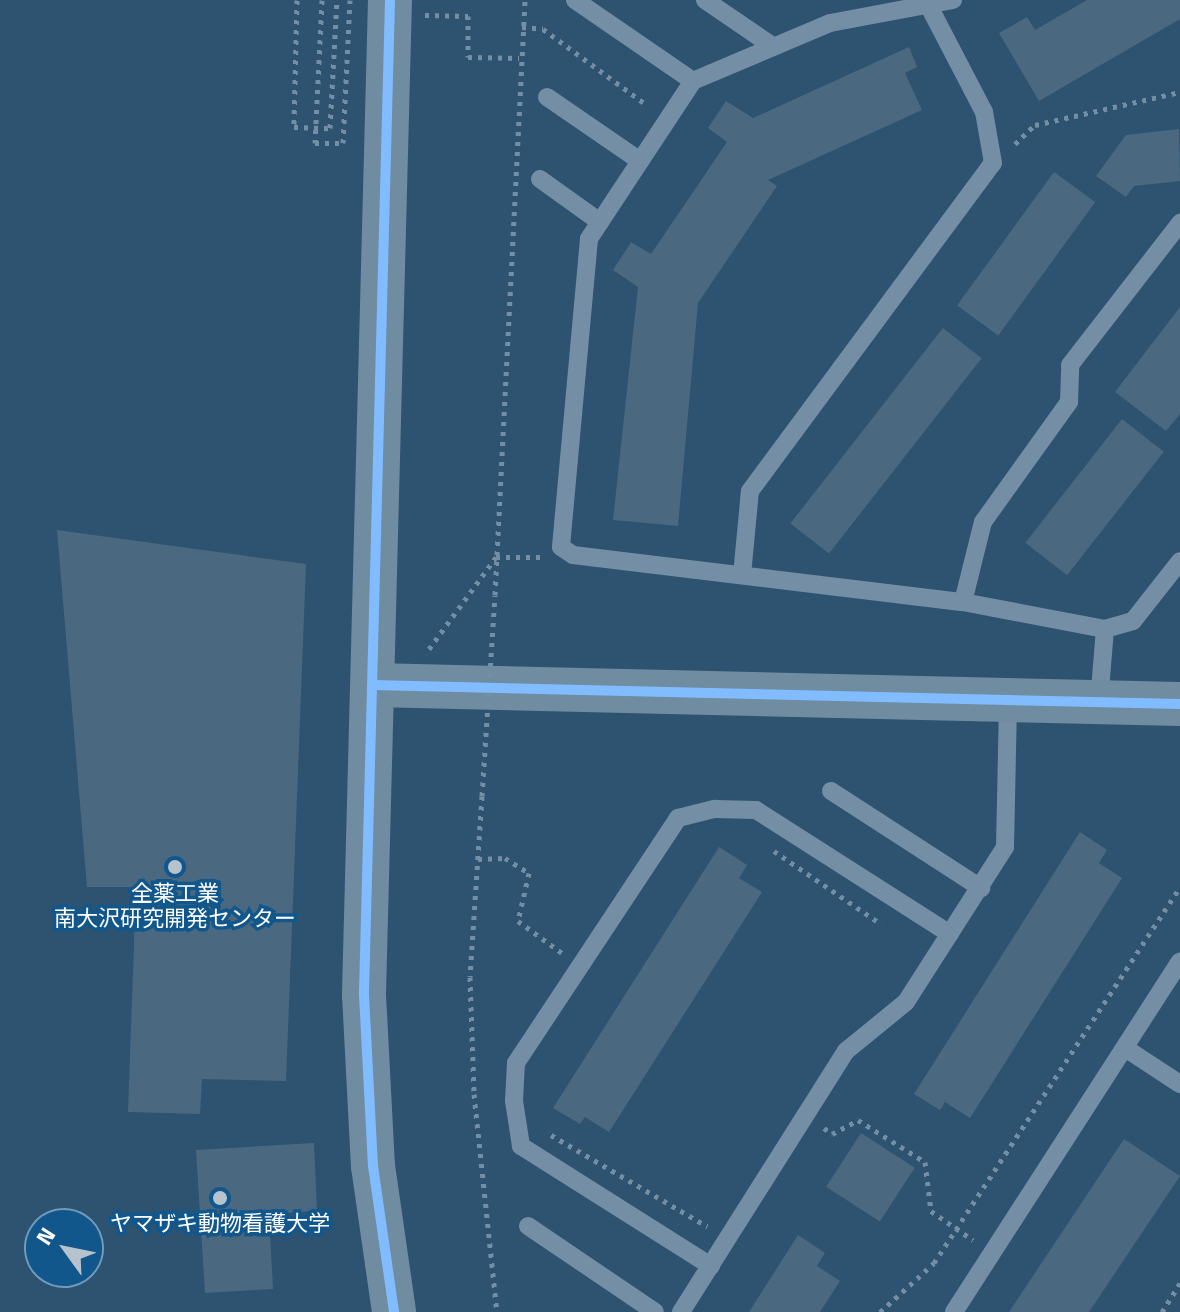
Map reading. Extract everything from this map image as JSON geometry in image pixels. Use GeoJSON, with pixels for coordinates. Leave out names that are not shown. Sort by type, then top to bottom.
{"type":"FeatureCollection","features":[{"type":"Feature","properties":{"kind":"street"},"geometry":{"type":"LineString","coordinates":[[394,1312],[373,1166],[364,995],[373,685],[403,8]]}},
{"type":"Feature","properties":{"kind":"street"},"geometry":{"type":"LineString","coordinates":[[373,685],[1008,703],[1180,704]]}},
{"type":"Feature","properties":{"kind":"lane"},"geometry":{"type":"LineString","coordinates":[[575,0],[693,81]]}},
{"type":"Feature","properties":{"kind":"lane"},"geometry":{"type":"LineString","coordinates":[[705,0],[774,47]]}},
{"type":"Feature","properties":{"kind":"lane"},"geometry":{"type":"LineString","coordinates":[[953,0],[931,10],[830,23],[693,81],[589,239],[561,547],[573,555],[963,602],[1105,629],[1133,621],[1180,561]]}},
{"type":"Feature","properties":{"kind":"lane"},"geometry":{"type":"LineString","coordinates":[[742,575],[750,491],[993,163],[984,112],[931,10]]}},
{"type":"Feature","properties":{"kind":"lane"},"geometry":{"type":"LineString","coordinates":[[547,97],[640,161]]}},
{"type":"Feature","properties":{"kind":"lane"},"geometry":{"type":"LineString","coordinates":[[540,179],[600,222]]}},
{"type":"Feature","properties":{"kind":"lane"},"geometry":{"type":"LineString","coordinates":[[963,602],[983,522],[1069,402],[1070,365],[1180,223]]}},
{"type":"Feature","properties":{"kind":"lane"},"geometry":{"type":"LineString","coordinates":[[1099,702],[1105,629]]}},
{"type":"Feature","properties":{"kind":"lane"},"geometry":{"type":"LineString","coordinates":[[681,1312],[846,1051],[906,1002],[1005,847],[1008,703]]}},
{"type":"Feature","properties":{"kind":"lane"},"geometry":{"type":"LineString","coordinates":[[831,791],[981,888]]}},
{"type":"Feature","properties":{"kind":"lane"},"geometry":{"type":"LineString","coordinates":[[711,1266],[521,1146],[516,1063],[678,818],[715,809],[756,810],[950,934]]}},
{"type":"Feature","properties":{"kind":"lane"},"geometry":{"type":"LineString","coordinates":[[954,1312],[1180,961]]}},
{"type":"Feature","properties":{"kind":"lane"},"geometry":{"type":"LineString","coordinates":[[1125,1048],[1180,1084]]}},
{"type":"Feature","properties":{"kind":"lane"},"geometry":{"type":"LineString","coordinates":[[528,1226],[655,1312]]}},
{"type":"Feature","properties":{"kind":"path"},"geometry":{"type":"LineString","coordinates":[[297,0],[294,127],[330,128],[337,0]]}},
{"type":"Feature","properties":{"kind":"path"},"geometry":{"type":"LineString","coordinates":[[322,0],[315,143],[343,143],[350,0]]}},
{"type":"Feature","properties":{"kind":"path"},"geometry":{"type":"LineString","coordinates":[[497,1312],[474,1094],[478,859],[495,595],[519,58],[525,0]]}},
{"type":"Feature","properties":{"kind":"path"},"geometry":{"type":"LineString","coordinates":[[403,8],[468,16],[468,57],[519,58]]}},
{"type":"Feature","properties":{"kind":"path"},"geometry":{"type":"LineString","coordinates":[[522,27],[543,29],[668,119]]}},
{"type":"Feature","properties":{"kind":"path"},"geometry":{"type":"LineString","coordinates":[[993,163],[1035,125],[1180,92]]}},
{"type":"Feature","properties":{"kind":"path"},"geometry":{"type":"LineString","coordinates":[[496,557],[547,557],[561,547]]}},
{"type":"Feature","properties":{"kind":"path"},"geometry":{"type":"LineString","coordinates":[[426,653],[496,557]]}},
{"type":"Feature","properties":{"kind":"path"},"geometry":{"type":"LineString","coordinates":[[765,842],[775,849],[772,855],[905,939],[921,915]]}},
{"type":"Feature","properties":{"kind":"path"},"geometry":{"type":"LineString","coordinates":[[478,859],[505,858],[529,873],[518,921],[580,965]]}},
{"type":"Feature","properties":{"kind":"path"},"geometry":{"type":"LineString","coordinates":[[880,1312],[934,1263],[1180,887]]}},
{"type":"Feature","properties":{"kind":"path"},"geometry":{"type":"LineString","coordinates":[[832,1134],[858,1120],[925,1162],[931,1211],[974,1241]]}},
{"type":"Feature","properties":{"kind":"path"},"geometry":{"type":"LineString","coordinates":[[541,1134],[548,1139],[553,1131],[700,1224],[714,1221]]}},
{"type":"Feature","properties":{"kind":"path"},"geometry":{"type":"LineString","coordinates":[[1162,1312],[1180,1283]]}},
{"type":"Feature","properties":{"kind":"building"},"geometry":{"type":"Polygon","coordinates":[[[1087,0],[1180,0],[1180,19],[1039,101],[999,33],[1027,17],[1035,30],[1087,0]]]}},
{"type":"Feature","properties":{"kind":"building"},"geometry":{"type":"Polygon","coordinates":[[[909,47],[917,67],[905,73],[922,110],[768,180],[777,186],[698,303],[678,526],[613,520],[638,287],[613,270],[631,242],[651,254],[727,142],[708,128],[726,101],[753,118],[909,47]]]}},
{"type":"Feature","properties":{"kind":"building"},"geometry":{"type":"Polygon","coordinates":[[[1179,129],[1180,181],[1134,186],[1126,197],[1096,176],[1126,135],[1179,129]]]}},
{"type":"Feature","properties":{"kind":"building"},"geometry":{"type":"Polygon","coordinates":[[[1054,172],[1095,202],[998,335],[957,305],[1054,172]]]}},
{"type":"Feature","properties":{"kind":"building"},"geometry":{"type":"Polygon","coordinates":[[[1180,307],[1180,414],[1166,431],[1115,392],[1180,307]]]}},
{"type":"Feature","properties":{"kind":"building"},"geometry":{"type":"Polygon","coordinates":[[[943,328],[982,358],[829,554],[790,523],[943,328]]]}},
{"type":"Feature","properties":{"kind":"building"},"geometry":{"type":"Polygon","coordinates":[[[1122,419],[1164,452],[1067,575],[1025,543],[1122,419]]]}},
{"type":"Feature","properties":{"kind":"building"},"geometry":{"type":"Polygon","coordinates":[[[57,530],[306,564],[286,1081],[202,1079],[200,1114],[128,1112],[136,887],[87,887],[57,530]]]}},
{"type":"Feature","properties":{"kind":"building"},"geometry":{"type":"Polygon","coordinates":[[[1080,832],[1107,850],[1099,863],[1122,878],[970,1118],[945,1102],[940,1110],[914,1094],[1080,832]]]}},
{"type":"Feature","properties":{"kind":"building"},"geometry":{"type":"Polygon","coordinates":[[[719,847],[747,865],[739,878],[762,892],[609,1132],[585,1117],[580,1124],[553,1108],[719,847]]]}},
{"type":"Feature","properties":{"kind":"building"},"geometry":{"type":"Polygon","coordinates":[[[861,1133],[915,1168],[880,1222],[826,1187],[861,1133]]]}},
{"type":"Feature","properties":{"kind":"building"},"geometry":{"type":"Polygon","coordinates":[[[1124,1139],[1180,1176],[1089,1312],[1009,1312],[1124,1139]]]}},
{"type":"Feature","properties":{"kind":"building"},"geometry":{"type":"Polygon","coordinates":[[[314,1143],[317,1211],[269,1214],[273,1289],[205,1293],[196,1150],[314,1143]]]}},
{"type":"Feature","properties":{"kind":"building"},"geometry":{"type":"Polygon","coordinates":[[[798,1235],[825,1253],[817,1266],[840,1281],[820,1312],[749,1312],[798,1235]]]}},
{"type":"Feature","properties":{"kind":"cycle path"},"geometry":{"type":"LineString","coordinates":[[390,0],[364,995],[373,1166],[394,1312]]}},
{"type":"Feature","properties":{"kind":"cycle path"},"geometry":{"type":"LineString","coordinates":[[373,685],[1180,704]]}},
{"type":"Feature","properties":{"kind":"place","name":"全薬工業 南大沢研究開発センター"},"geometry":{"type":"Point","coordinates":[175,867]}},
{"type":"Feature","properties":{"kind":"place","name":"ヤマザキ動物看護大学"},"geometry":{"type":"Point","coordinates":[220,1198]}}]}
